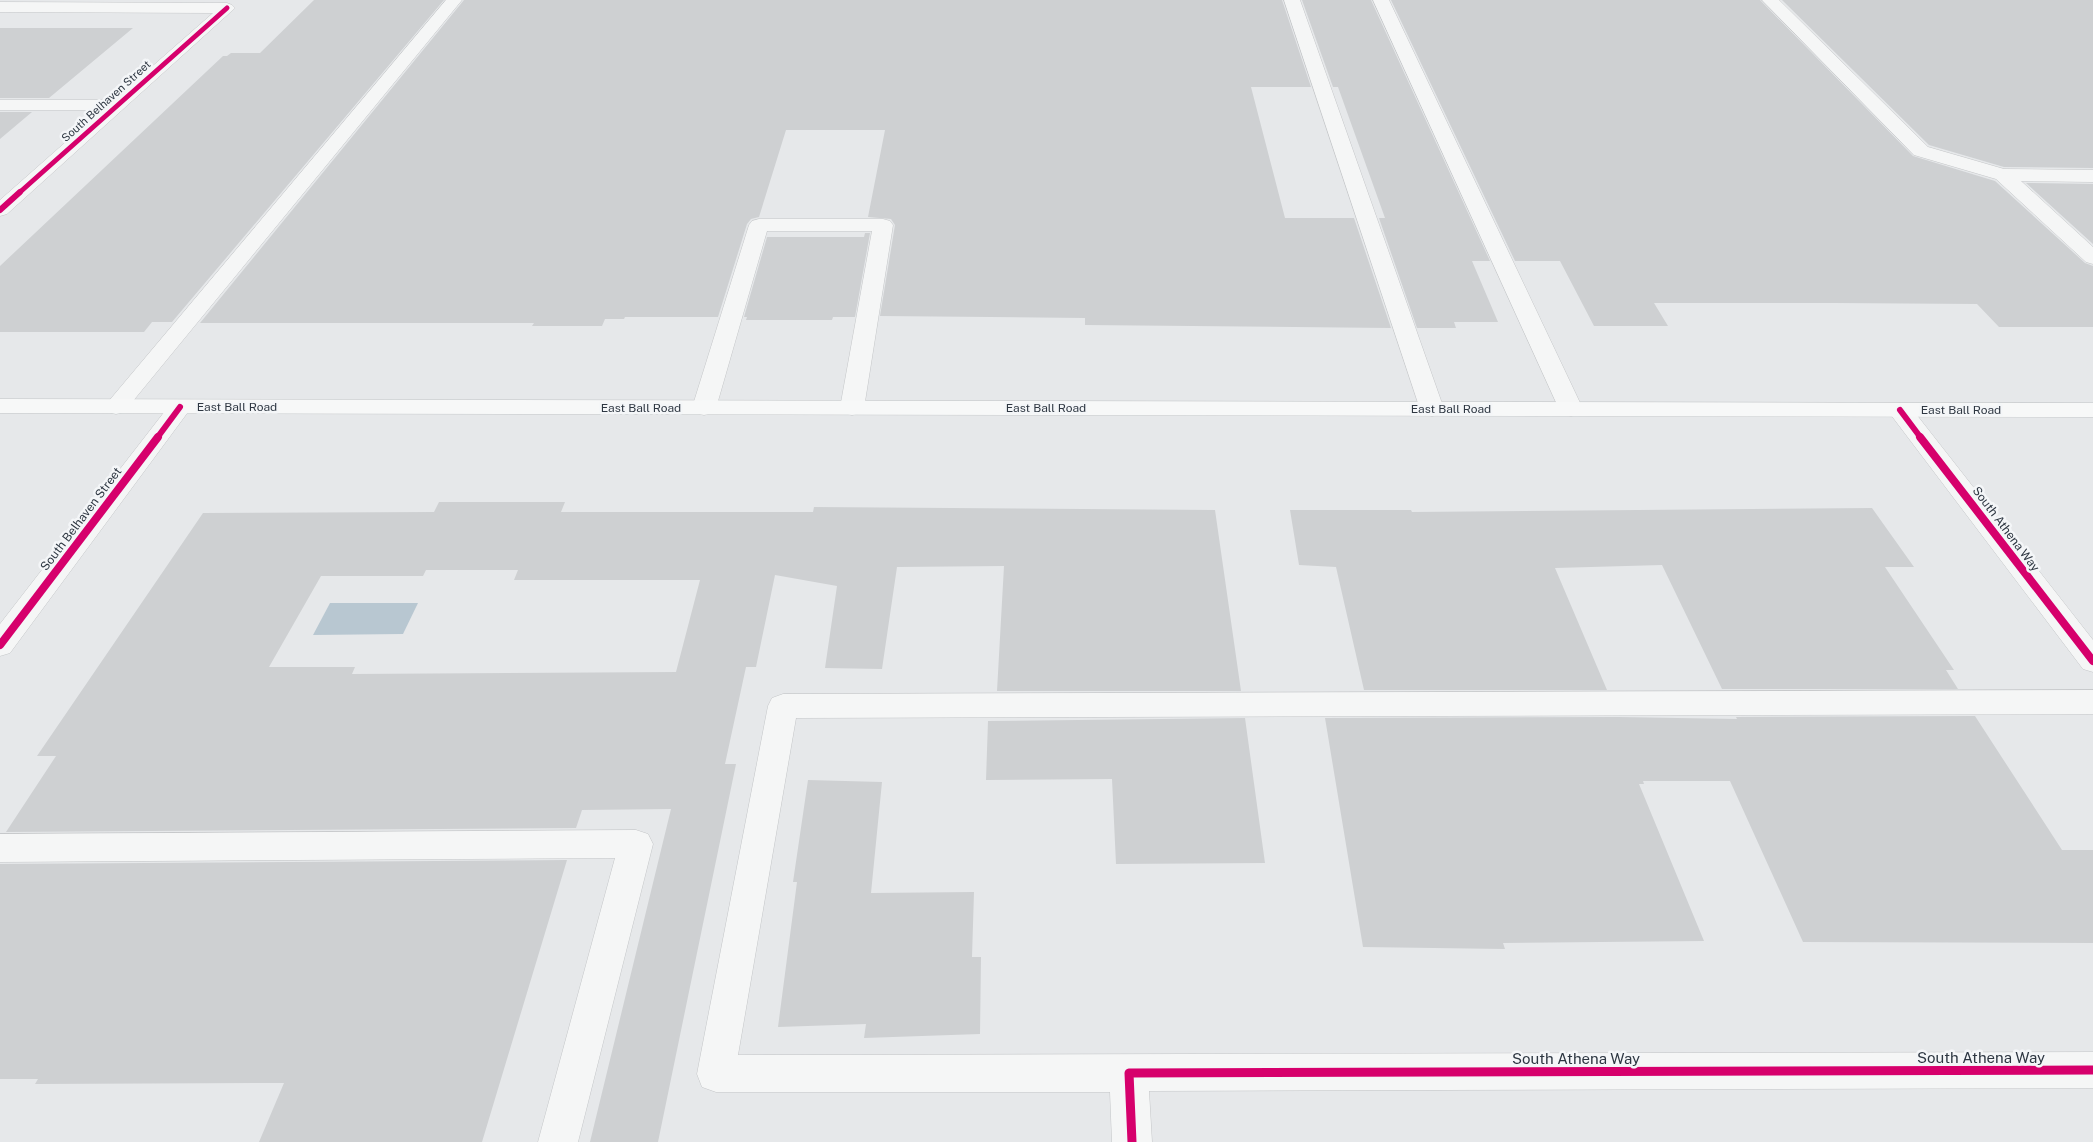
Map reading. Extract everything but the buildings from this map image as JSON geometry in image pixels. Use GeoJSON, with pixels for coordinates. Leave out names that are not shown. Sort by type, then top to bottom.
{"type":"FeatureCollection","features":[{"type":"Feature","properties":{"kind":"main road","name":"East Ball Road"},"geometry":{"type":"LineString","coordinates":[[0,406],[2093,410]]}},
{"type":"Feature","properties":{"kind":"street"},"geometry":{"type":"LineString","coordinates":[[116,407],[454,0]]}},
{"type":"Feature","properties":{"kind":"street"},"geometry":{"type":"LineString","coordinates":[[1292,0],[1432,409]]}},
{"type":"Feature","properties":{"kind":"street"},"geometry":{"type":"LineString","coordinates":[[1380,0],[1572,409]]}},
{"type":"Feature","properties":{"kind":"street"},"geometry":{"type":"LineString","coordinates":[[1770,0],[1921,150],[2004,175],[2093,176]]}},
{"type":"Feature","properties":{"kind":"street","name":"South Belhaven Street"},"geometry":{"type":"LineString","coordinates":[[0,7],[227,8],[0,210]]}},
{"type":"Feature","properties":{"kind":"street"},"geometry":{"type":"LineString","coordinates":[[0,104],[118,104]]}},
{"type":"Feature","properties":{"kind":"street"},"geometry":{"type":"LineString","coordinates":[[2004,175],[2093,258]]}},
{"type":"Feature","properties":{"kind":"street"},"geometry":{"type":"LineString","coordinates":[[704,408],[759,225],[883,225],[852,408]]}},
{"type":"Feature","properties":{"kind":"street","name":"South Belhaven Street"},"geometry":{"type":"LineString","coordinates":[[0,645],[180,407]]}},
{"type":"Feature","properties":{"kind":"street","name":"South Athena Way"},"geometry":{"type":"LineString","coordinates":[[1900,410],[2093,662]]}},
{"type":"Feature","properties":{"kind":"street","name":"South Athena Way"},"geometry":{"type":"LineString","coordinates":[[2093,702],[784,706],[716,1074],[2093,1070]]}},
{"type":"Feature","properties":{"kind":"street"},"geometry":{"type":"LineString","coordinates":[[0,848],[636,844],[558,1142]]}},
{"type":"Feature","properties":{"kind":"street"},"geometry":{"type":"LineString","coordinates":[[1129,1073],[1132,1142]]}},
{"type":"Feature","properties":{"kind":"shaded area"},"geometry":{"type":"Polygon","coordinates":[[[330,603],[418,603],[403,634],[313,635],[330,603]]]}},
{"type":"Feature","properties":{"kind":"cycle path"},"geometry":{"type":"LineString","coordinates":[[0,210],[227,8]]}},
{"type":"Feature","properties":{"kind":"cycle path"},"geometry":{"type":"LineString","coordinates":[[0,645],[180,407]]}},
{"type":"Feature","properties":{"kind":"cycle path"},"geometry":{"type":"LineString","coordinates":[[1900,410],[2093,661]]}},
{"type":"Feature","properties":{"kind":"cycle path"},"geometry":{"type":"LineString","coordinates":[[1132,1142],[1129,1073],[2093,1070]]}}]}
